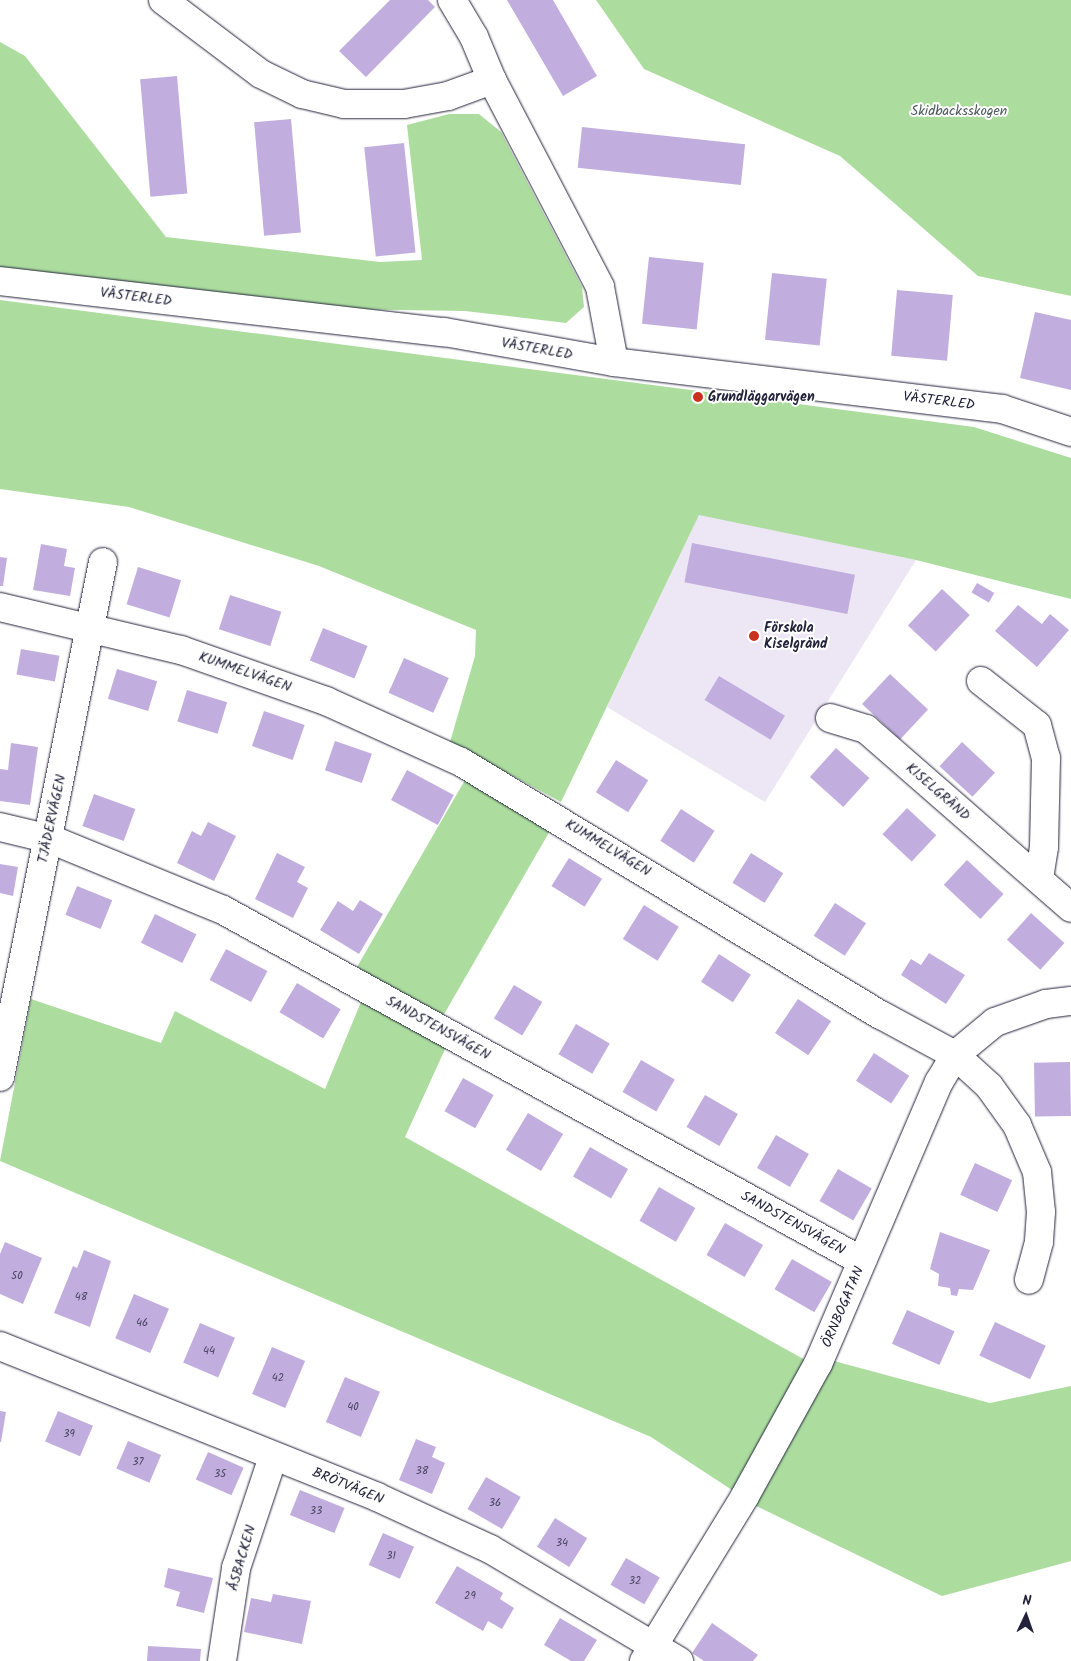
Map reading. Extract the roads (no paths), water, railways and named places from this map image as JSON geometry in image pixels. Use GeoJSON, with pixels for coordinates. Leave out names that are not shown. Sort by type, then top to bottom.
{"type":"FeatureCollection","features":[{"type":"Feature","properties":{"kind":"street"},"geometry":{"type":"LineString","coordinates":[[163,0],[261,74],[302,94],[344,104],[404,104],[448,96],[492,80]]}},
{"type":"Feature","properties":{"kind":"street"},"geometry":{"type":"LineString","coordinates":[[452,0],[474,37],[492,80],[600,287],[614,362]]}},
{"type":"Feature","properties":{"kind":"street","name":"VÄSTERLED"},"geometry":{"type":"LineString","coordinates":[[0,281],[444,332],[614,362],[1002,409],[1071,432]]}},
{"type":"Feature","properties":{"kind":"street","name":"TJÄDERVÄGEN"},"geometry":{"type":"LineString","coordinates":[[0,1076],[50,838],[89,626],[104,562]]}},
{"type":"Feature","properties":{"kind":"street","name":"KUMMELVÄGEN"},"geometry":{"type":"LineString","coordinates":[[0,607],[89,626],[181,650],[326,701],[461,762],[881,1015],[955,1054],[989,1086],[1017,1124],[1037,1172],[1042,1212],[1039,1242],[1029,1280]]}},
{"type":"Feature","properties":{"kind":"street"},"geometry":{"type":"LineString","coordinates":[[982,681],[1037,725],[1046,758],[1044,847],[1039,879]]}},
{"type":"Feature","properties":{"kind":"street","name":"KISELGRÄND"},"geometry":{"type":"LineString","coordinates":[[830,718],[866,729],[1071,908]]}},
{"type":"Feature","properties":{"kind":"street","name":"SANDSTENSVÄGEN"},"geometry":{"type":"LineString","coordinates":[[0,827],[50,838],[223,910],[862,1261]]}},
{"type":"Feature","properties":{"kind":"street","name":"ÖRNBOGATAN"},"geometry":{"type":"LineString","coordinates":[[649,1652],[746,1496],[818,1364],[939,1082],[955,1054],[995,1022],[1046,1004],[1071,1001]]}},
{"type":"Feature","properties":{"kind":"street","name":"BRÖTVÄGEN"},"geometry":{"type":"LineString","coordinates":[[0,1346],[273,1457],[377,1497],[490,1548],[649,1652],[679,1661]]}},
{"type":"Feature","properties":{"kind":"street","name":"ÅSBACKEN"},"geometry":{"type":"LineString","coordinates":[[222,1661],[236,1568],[273,1457]]}},
{"type":"Feature","properties":{"kind":"place","name":"Grundläggarvägen"},"geometry":{"type":"Point","coordinates":[698,397]}},
{"type":"Feature","properties":{"kind":"place","name":"Förskola Kiselgränd"},"geometry":{"type":"Point","coordinates":[754,636]}},
{"type":"Feature","properties":{"kind":"park label","name":"Skidbacksskogen"},"geometry":{"type":"Point","coordinates":[959,111]}}]}
